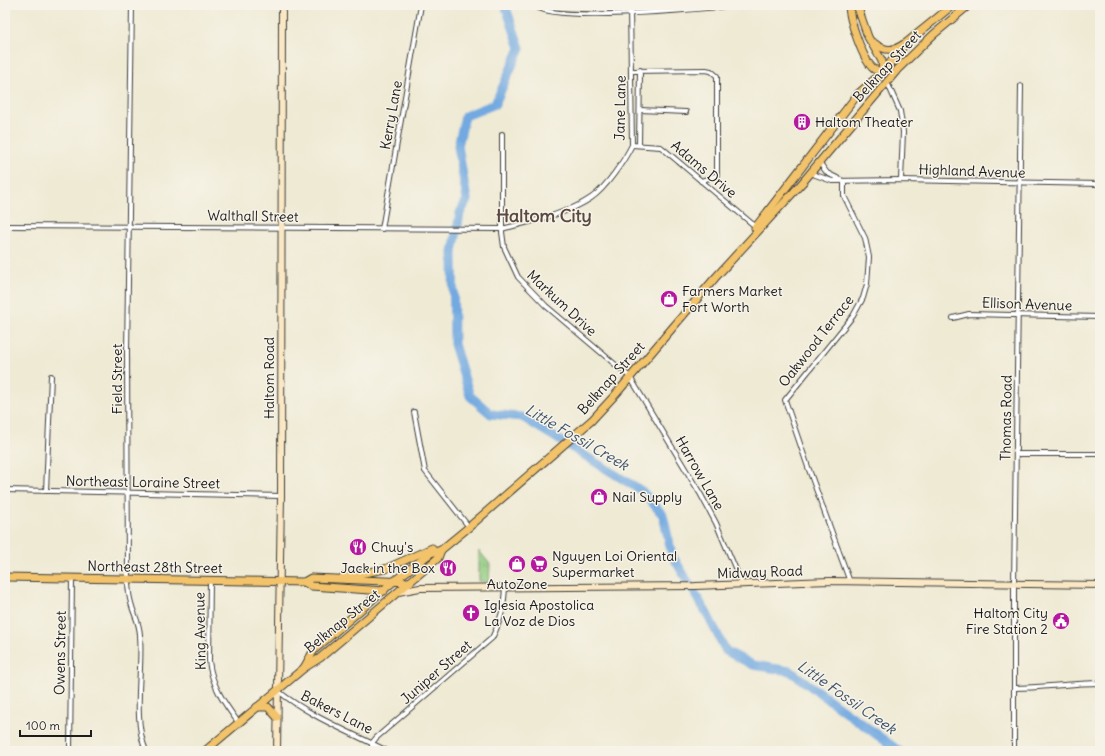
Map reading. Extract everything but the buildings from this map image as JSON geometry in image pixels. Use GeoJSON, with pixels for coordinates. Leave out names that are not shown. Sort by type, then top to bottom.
{"type":"FeatureCollection","features":[{"type":"Feature","properties":{"kind":"main road","name":"Haltom Road"},"geometry":{"type":"LineString","coordinates":[[277,751],[281,496],[280,228],[282,5]]}},
{"type":"Feature","properties":{"kind":"main road"},"geometry":{"type":"LineString","coordinates":[[849,5],[849,14],[856,38],[873,68],[883,72]]}},
{"type":"Feature","properties":{"kind":"main road"},"geometry":{"type":"LineString","coordinates":[[857,5],[871,41],[882,61],[883,72],[887,82]]}},
{"type":"Feature","properties":{"kind":"main road","name":"Belknap Street"},"geometry":{"type":"LineString","coordinates":[[733,257],[858,94],[883,72],[906,43],[953,5]]}},
{"type":"Feature","properties":{"kind":"main road","name":"Belknap Street"},"geometry":{"type":"LineString","coordinates":[[304,668],[314,650],[394,581],[431,553],[441,550],[576,435],[605,406],[733,257],[810,173],[887,82],[933,35],[969,5]]}},
{"type":"Feature","properties":{"kind":"main road"},"geometry":{"type":"LineString","coordinates":[[871,41],[880,48],[887,50],[898,49],[906,43]]}},
{"type":"Feature","properties":{"kind":"main road"},"geometry":{"type":"LineString","coordinates":[[319,579],[358,575],[385,569],[411,559],[456,537]]}},
{"type":"Feature","properties":{"kind":"main road","name":"Belknap Street"},"geometry":{"type":"LineString","coordinates":[[304,668],[320,658],[438,558],[441,550]]}},
{"type":"Feature","properties":{"kind":"main road","name":"Northeast 28th Street"},"geometry":{"type":"LineString","coordinates":[[5,577],[280,581],[304,582],[311,586],[398,592]]}},
{"type":"Feature","properties":{"kind":"main road","name":"Northeast 28th Street"},"geometry":{"type":"LineString","coordinates":[[304,582],[311,578],[410,582]]}},
{"type":"Feature","properties":{"kind":"main road"},"geometry":{"type":"LineString","coordinates":[[352,589],[353,580]]}},
{"type":"Feature","properties":{"kind":"main road"},"geometry":{"type":"LineString","coordinates":[[410,582],[420,588]]}},
{"type":"Feature","properties":{"kind":"main road","name":"Midway Road"},"geometry":{"type":"LineString","coordinates":[[398,592],[420,588],[678,586],[850,582],[1100,585]]}},
{"type":"Feature","properties":{"kind":"main road"},"geometry":{"type":"LineString","coordinates":[[360,590],[370,594],[370,602]]}},
{"type":"Feature","properties":{"kind":"main road"},"geometry":{"type":"LineString","coordinates":[[207,750],[238,722],[278,691],[304,668]]}},
{"type":"Feature","properties":{"kind":"main road"},"geometry":{"type":"LineString","coordinates":[[257,707],[268,708],[277,717]]}},
{"type":"Feature","properties":{"kind":"street","name":"Field Street"},"geometry":{"type":"LineString","coordinates":[[132,5],[127,494],[128,579],[131,604],[138,620],[140,636],[140,723],[143,743],[146,751]]}},
{"type":"Feature","properties":{"kind":"street","name":"Kerry Lane"},"geometry":{"type":"LineString","coordinates":[[382,229],[421,5]]}},
{"type":"Feature","properties":{"kind":"street"},"geometry":{"type":"LineString","coordinates":[[534,5],[543,11],[630,13],[695,7],[740,5]]}},
{"type":"Feature","properties":{"kind":"street","name":"Jane Lane"},"geometry":{"type":"LineString","coordinates":[[502,229],[530,223],[591,198],[607,182],[632,145],[636,70],[630,5]]}},
{"type":"Feature","properties":{"kind":"street"},"geometry":{"type":"LineString","coordinates":[[639,144],[640,110],[636,70],[706,70],[715,74],[718,85],[717,175],[701,181]]}},
{"type":"Feature","properties":{"kind":"street"},"geometry":{"type":"LineString","coordinates":[[887,82],[900,111],[903,132],[901,180]]}},
{"type":"Feature","properties":{"kind":"street","name":"Thomas Road"},"geometry":{"type":"LineString","coordinates":[[1014,751],[1014,584],[1021,86]]}},
{"type":"Feature","properties":{"kind":"street"},"geometry":{"type":"LineString","coordinates":[[640,110],[686,112]]}},
{"type":"Feature","properties":{"kind":"street","name":"Markum Drive"},"geometry":{"type":"LineString","coordinates":[[502,134],[502,229],[504,247],[518,277],[546,306],[630,377]]}},
{"type":"Feature","properties":{"kind":"street","name":"Adams Drive"},"geometry":{"type":"LineString","coordinates":[[632,145],[639,144],[661,147],[756,227]]}},
{"type":"Feature","properties":{"kind":"street"},"geometry":{"type":"LineString","coordinates":[[819,162],[827,173],[844,181]]}},
{"type":"Feature","properties":{"kind":"street"},"geometry":{"type":"LineString","coordinates":[[810,173],[832,181],[844,181]]}},
{"type":"Feature","properties":{"kind":"street","name":"Highland Avenue"},"geometry":{"type":"LineString","coordinates":[[844,181],[901,180],[1019,184],[1100,184]]}},
{"type":"Feature","properties":{"kind":"street","name":"Oakwood Terrace"},"geometry":{"type":"LineString","coordinates":[[844,181],[844,196],[865,238],[869,257],[868,284],[863,298],[853,316],[785,400],[850,582]]}},
{"type":"Feature","properties":{"kind":"street","name":"Walthall Street"},"geometry":{"type":"LineString","coordinates":[[5,226],[129,228],[155,226],[502,229]]}},
{"type":"Feature","properties":{"kind":"street","name":"Ellison Avenue"},"geometry":{"type":"LineString","coordinates":[[953,318],[969,314],[1100,317]]}},
{"type":"Feature","properties":{"kind":"street"},"geometry":{"type":"LineString","coordinates":[[46,491],[51,376]]}},
{"type":"Feature","properties":{"kind":"street","name":"Harrow Lane"},"geometry":{"type":"LineString","coordinates":[[630,377],[701,495],[716,523],[742,584]]}},
{"type":"Feature","properties":{"kind":"street"},"geometry":{"type":"LineString","coordinates":[[414,412],[425,471],[469,527]]}},
{"type":"Feature","properties":{"kind":"street"},"geometry":{"type":"LineString","coordinates":[[1016,454],[1100,454]]}},
{"type":"Feature","properties":{"kind":"street","name":"Northeast Loraine Street"},"geometry":{"type":"LineString","coordinates":[[5,490],[127,494],[281,496]]}},
{"type":"Feature","properties":{"kind":"street","name":"Owens Street"},"geometry":{"type":"LineString","coordinates":[[70,751],[72,579]]}},
{"type":"Feature","properties":{"kind":"street","name":"King Avenue"},"geometry":{"type":"LineString","coordinates":[[210,580],[210,674],[214,686],[238,722]]}},
{"type":"Feature","properties":{"kind":"street","name":"Juniper Street"},"geometry":{"type":"LineString","coordinates":[[372,743],[492,638],[502,616],[505,587]]}},
{"type":"Feature","properties":{"kind":"street"},"geometry":{"type":"LineString","coordinates":[[1014,688],[1038,688],[1068,683],[1100,683]]}},
{"type":"Feature","properties":{"kind":"street","name":"Bakers Lane"},"geometry":{"type":"LineString","coordinates":[[278,691],[291,701],[313,714],[387,751]]}},
{"type":"Feature","properties":{"kind":"street"},"geometry":{"type":"LineString","coordinates":[[372,743],[372,751]]}},
{"type":"Feature","properties":{"kind":"green space"},"geometry":{"type":"Polygon","coordinates":[[[479,551],[490,564],[489,582],[479,581],[479,551]]]}},
{"type":"Feature","properties":{"kind":"waterway","name":"Little Fossil Creek"},"geometry":{"type":"LineString","coordinates":[[505,5],[520,48],[495,104],[465,116],[458,146],[467,200],[460,213],[453,252],[454,344],[470,396],[491,414],[522,417],[642,491],[663,515],[672,555],[706,612],[726,651],[753,665],[790,671],[899,751]]}},
{"type":"Feature","properties":{"kind":"place","name":"Haltom Theater"},"geometry":{"type":"Point","coordinates":[802,122]}},
{"type":"Feature","properties":{"kind":"place","name":"Farmers Market Fort Worth"},"geometry":{"type":"Point","coordinates":[669,299]}},
{"type":"Feature","properties":{"kind":"place","name":"Nail Supply"},"geometry":{"type":"Point","coordinates":[599,497]}},
{"type":"Feature","properties":{"kind":"place","name":"Chuy's"},"geometry":{"type":"Point","coordinates":[358,547]}},
{"type":"Feature","properties":{"kind":"place","name":"AutoZone"},"geometry":{"type":"Point","coordinates":[517,564]}},
{"type":"Feature","properties":{"kind":"place","name":"Nguyen Loi Oriental Supermarket"},"geometry":{"type":"Point","coordinates":[539,564]}},
{"type":"Feature","properties":{"kind":"place","name":"Jack in the Box"},"geometry":{"type":"Point","coordinates":[448,568]}},
{"type":"Feature","properties":{"kind":"place","name":"Iglesia Apostolica La Voz de Dios"},"geometry":{"type":"Point","coordinates":[471,613]}},
{"type":"Feature","properties":{"kind":"place","name":"Haltom City Fire Station 2"},"geometry":{"type":"Point","coordinates":[1061,621]}},
{"type":"Feature","properties":{"kind":"district","name":"Haltom City"},"geometry":{"type":"Point","coordinates":[544,215]}}]}
